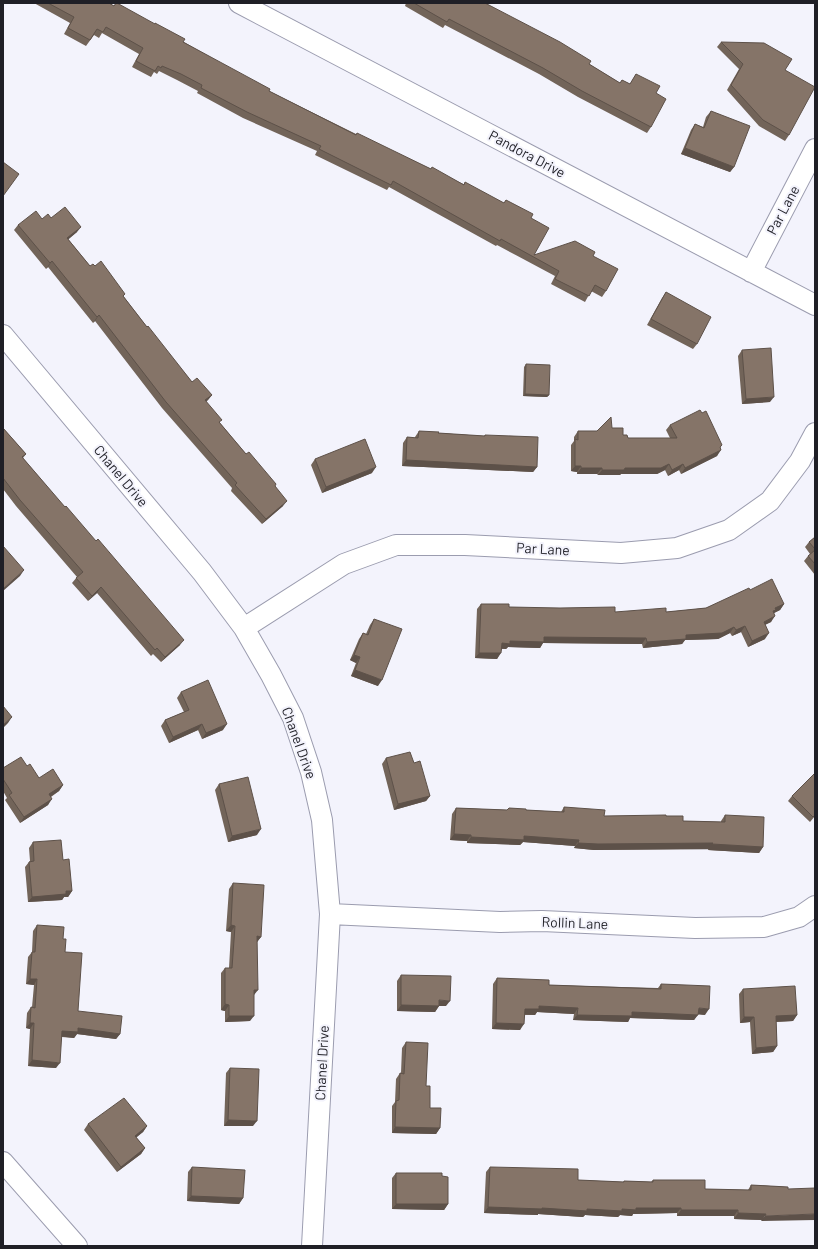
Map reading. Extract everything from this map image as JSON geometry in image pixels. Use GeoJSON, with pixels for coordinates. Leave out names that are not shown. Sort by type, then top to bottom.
{"type":"FeatureCollection","features":[{"type":"Feature","properties":{"kind":"street","name":"Pandora Drive"},"geometry":{"type":"LineString","coordinates":[[239,3],[815,306]]}},
{"type":"Feature","properties":{"kind":"street","name":"Par Lane"},"geometry":{"type":"LineString","coordinates":[[751,272],[815,148]]}},
{"type":"Feature","properties":{"kind":"street","name":"Chanel Drive"},"geometry":{"type":"LineString","coordinates":[[3,335],[202,572],[244,628],[272,675],[292,718],[311,772],[322,820],[330,914],[312,1246]]}},
{"type":"Feature","properties":{"kind":"street","name":"Par Lane"},"geometry":{"type":"LineString","coordinates":[[244,628],[344,564],[396,545],[465,545],[621,553],[676,548],[729,530],[770,501],[800,461],[815,433]]}},
{"type":"Feature","properties":{"kind":"street","name":"Rollin Lane"},"geometry":{"type":"LineString","coordinates":[[330,914],[500,922],[542,922],[695,928],[764,927],[799,917],[815,906]]}},
{"type":"Feature","properties":{"kind":"street"},"geometry":{"type":"LineString","coordinates":[[3,1162],[77,1246]]}},
{"type":"Feature","properties":{"kind":"building"},"geometry":{"type":"Polygon","coordinates":[[[48,3],[109,3],[114,6],[117,3],[185,39],[183,42],[270,89],[269,91],[356,135],[357,133],[431,169],[432,167],[464,185],[465,182],[504,203],[506,200],[533,214],[531,218],[549,228],[534,255],[575,241],[595,252],[593,256],[618,269],[606,291],[595,285],[589,296],[555,279],[559,271],[501,239],[500,241],[393,181],[391,185],[319,149],[321,146],[247,112],[201,88],[202,85],[181,74],[162,66],[161,68],[158,66],[155,71],[136,61],[143,48],[106,27],[103,32],[97,29],[90,40],[68,28],[74,17],[48,3]]]}},
{"type":"Feature","properties":{"kind":"building"},"geometry":{"type":"Polygon","coordinates":[[[414,3],[485,3],[560,42],[591,61],[589,64],[620,83],[622,80],[630,84],[636,74],[660,86],[656,93],[666,99],[651,127],[582,91],[543,68],[449,19],[447,22],[414,3]]]}},
{"type":"Feature","properties":{"kind":"building"},"geometry":{"type":"Polygon","coordinates":[[[721,42],[764,43],[792,59],[785,70],[815,87],[789,135],[763,120],[731,85],[743,64],[721,42]]]}},
{"type":"Feature","properties":{"kind":"building"},"geometry":{"type":"Polygon","coordinates":[[[711,111],[750,126],[734,167],[685,148],[695,124],[704,128],[711,111]]]}},
{"type":"Feature","properties":{"kind":"building"},"geometry":{"type":"Polygon","coordinates":[[[3,162],[19,174],[3,196],[3,162]]]}},
{"type":"Feature","properties":{"kind":"building"},"geometry":{"type":"Polygon","coordinates":[[[65,207],[81,227],[67,238],[90,266],[93,264],[95,266],[101,261],[125,294],[123,296],[192,382],[197,378],[212,395],[205,400],[222,420],[219,422],[246,454],[249,452],[276,484],[275,486],[287,501],[266,519],[235,485],[237,483],[166,402],[99,315],[97,317],[52,261],[50,263],[18,225],[36,211],[42,219],[48,214],[51,218],[65,207]]]}},
{"type":"Feature","properties":{"kind":"building"},"geometry":{"type":"Polygon","coordinates":[[[666,292],[711,317],[697,344],[651,319],[666,292]]]}},
{"type":"Feature","properties":{"kind":"building"},"geometry":{"type":"Polygon","coordinates":[[[771,348],[774,397],[746,399],[742,350],[771,348]]]}},
{"type":"Feature","properties":{"kind":"building"},"geometry":{"type":"Polygon","coordinates":[[[526,364],[550,365],[549,395],[525,394],[526,364]]]}},
{"type":"Feature","properties":{"kind":"building"},"geometry":{"type":"Polygon","coordinates":[[[700,410],[702,413],[706,411],[722,445],[720,447],[721,450],[685,468],[683,464],[672,470],[669,464],[661,468],[625,468],[624,470],[602,470],[602,468],[581,468],[581,466],[575,466],[575,439],[578,440],[578,431],[597,431],[611,417],[612,428],[623,428],[623,435],[627,435],[628,438],[677,438],[670,425],[700,410]]]}},
{"type":"Feature","properties":{"kind":"building"},"geometry":{"type":"Polygon","coordinates":[[[3,428],[26,454],[22,457],[96,541],[98,539],[184,640],[165,657],[157,648],[155,650],[101,587],[92,596],[76,578],[83,572],[20,500],[3,478],[3,428]]]}},
{"type":"Feature","properties":{"kind":"building"},"geometry":{"type":"Polygon","coordinates":[[[419,431],[485,436],[538,437],[537,467],[406,460],[407,437],[418,438],[419,431]]]}},
{"type":"Feature","properties":{"kind":"building"},"geometry":{"type":"Polygon","coordinates":[[[365,439],[376,467],[326,487],[315,459],[365,439]]]}},
{"type":"Feature","properties":{"kind":"building"},"geometry":{"type":"Polygon","coordinates":[[[815,537],[815,549],[809,542],[815,537]]]}},
{"type":"Feature","properties":{"kind":"building"},"geometry":{"type":"Polygon","coordinates":[[[3,546],[24,570],[3,589],[3,546]]]}},
{"type":"Feature","properties":{"kind":"building"},"geometry":{"type":"Polygon","coordinates":[[[815,550],[815,564],[808,556],[815,550]]]}},
{"type":"Feature","properties":{"kind":"building"},"geometry":{"type":"Polygon","coordinates":[[[772,579],[784,604],[775,608],[776,610],[773,611],[775,616],[764,622],[769,633],[752,641],[745,626],[736,630],[734,627],[722,633],[686,635],[686,639],[647,642],[646,638],[544,637],[544,642],[510,641],[510,644],[502,643],[501,653],[479,653],[481,604],[509,604],[509,607],[615,607],[615,612],[666,608],[666,612],[706,608],[749,588],[750,590],[772,579]]]}},
{"type":"Feature","properties":{"kind":"building"},"geometry":{"type":"Polygon","coordinates":[[[374,619],[402,629],[382,680],[355,670],[360,657],[354,655],[363,633],[368,635],[374,619]]]}},
{"type":"Feature","properties":{"kind":"building"},"geometry":{"type":"Polygon","coordinates":[[[208,680],[227,724],[206,733],[202,724],[173,737],[165,720],[189,710],[181,692],[208,680]]]}},
{"type":"Feature","properties":{"kind":"building"},"geometry":{"type":"Polygon","coordinates":[[[3,706],[12,717],[3,725],[3,706]]]}},
{"type":"Feature","properties":{"kind":"building"},"geometry":{"type":"Polygon","coordinates":[[[410,752],[414,763],[420,761],[430,796],[398,804],[386,758],[410,752]]]}},
{"type":"Feature","properties":{"kind":"building"},"geometry":{"type":"Polygon","coordinates":[[[21,757],[27,766],[30,764],[39,778],[53,769],[63,785],[49,794],[52,799],[24,817],[9,795],[12,793],[3,779],[3,768],[21,757]]]}},
{"type":"Feature","properties":{"kind":"building"},"geometry":{"type":"Polygon","coordinates":[[[815,773],[815,815],[813,817],[792,796],[815,773]]]}},
{"type":"Feature","properties":{"kind":"building"},"geometry":{"type":"Polygon","coordinates":[[[248,777],[261,829],[232,836],[219,784],[248,777]]]}},
{"type":"Feature","properties":{"kind":"building"},"geometry":{"type":"Polygon","coordinates":[[[564,807],[605,810],[604,816],[683,816],[683,821],[725,822],[725,815],[764,817],[763,847],[712,844],[713,843],[598,844],[578,843],[579,840],[524,836],[524,840],[471,837],[471,835],[454,834],[456,808],[507,810],[509,808],[564,812],[564,807]]]}},
{"type":"Feature","properties":{"kind":"building"},"geometry":{"type":"Polygon","coordinates":[[[61,840],[63,860],[69,859],[72,891],[66,891],[66,894],[32,897],[29,862],[34,861],[33,842],[61,840]]]}},
{"type":"Feature","properties":{"kind":"building"},"geometry":{"type":"Polygon","coordinates":[[[233,883],[264,885],[261,937],[257,936],[258,990],[254,990],[254,1016],[229,1016],[229,1005],[225,1004],[225,968],[232,968],[235,926],[231,925],[233,883]]]}},
{"type":"Feature","properties":{"kind":"building"},"geometry":{"type":"Polygon","coordinates":[[[37,925],[64,927],[63,939],[66,939],[65,952],[82,953],[78,1011],[122,1016],[120,1034],[78,1028],[78,1032],[62,1031],[60,1063],[32,1060],[34,1023],[30,1023],[31,1007],[35,1008],[37,979],[30,979],[32,952],[35,952],[37,925]]]}},
{"type":"Feature","properties":{"kind":"building"},"geometry":{"type":"Polygon","coordinates":[[[401,975],[451,976],[450,1001],[439,1000],[439,1006],[401,1005],[401,975]]]}},
{"type":"Feature","properties":{"kind":"building"},"geometry":{"type":"Polygon","coordinates":[[[497,978],[549,980],[549,985],[661,989],[661,984],[710,986],[709,1009],[699,1008],[698,1015],[632,1012],[632,1016],[577,1015],[578,1008],[539,1006],[539,1009],[525,1009],[524,1024],[496,1023],[497,978]]]}},
{"type":"Feature","properties":{"kind":"building"},"geometry":{"type":"Polygon","coordinates":[[[795,986],[797,1015],[776,1016],[777,1046],[756,1048],[754,1017],[744,1017],[743,989],[795,986]]]}},
{"type":"Feature","properties":{"kind":"building"},"geometry":{"type":"Polygon","coordinates":[[[406,1042],[428,1043],[426,1086],[430,1086],[430,1108],[441,1108],[440,1128],[395,1127],[396,1101],[399,1100],[400,1073],[404,1074],[406,1042]]]}},
{"type":"Feature","properties":{"kind":"building"},"geometry":{"type":"Polygon","coordinates":[[[230,1068],[259,1069],[257,1121],[228,1120],[230,1068]]]}},
{"type":"Feature","properties":{"kind":"building"},"geometry":{"type":"Polygon","coordinates":[[[124,1098],[147,1126],[135,1136],[145,1148],[121,1167],[88,1124],[124,1098]]]}},
{"type":"Feature","properties":{"kind":"building"},"geometry":{"type":"Polygon","coordinates":[[[192,1167],[245,1170],[243,1198],[191,1196],[192,1167]]]}},
{"type":"Feature","properties":{"kind":"building"},"geometry":{"type":"Polygon","coordinates":[[[490,1167],[578,1169],[578,1180],[653,1182],[653,1180],[705,1180],[705,1189],[751,1190],[751,1185],[788,1187],[788,1189],[815,1188],[815,1214],[765,1216],[766,1214],[738,1213],[738,1210],[681,1210],[681,1208],[636,1208],[636,1210],[622,1209],[622,1211],[587,1209],[587,1211],[488,1207],[490,1167]]]}},
{"type":"Feature","properties":{"kind":"building"},"geometry":{"type":"Polygon","coordinates":[[[396,1173],[442,1173],[442,1176],[448,1177],[448,1204],[396,1204],[396,1173]]]}}]}
